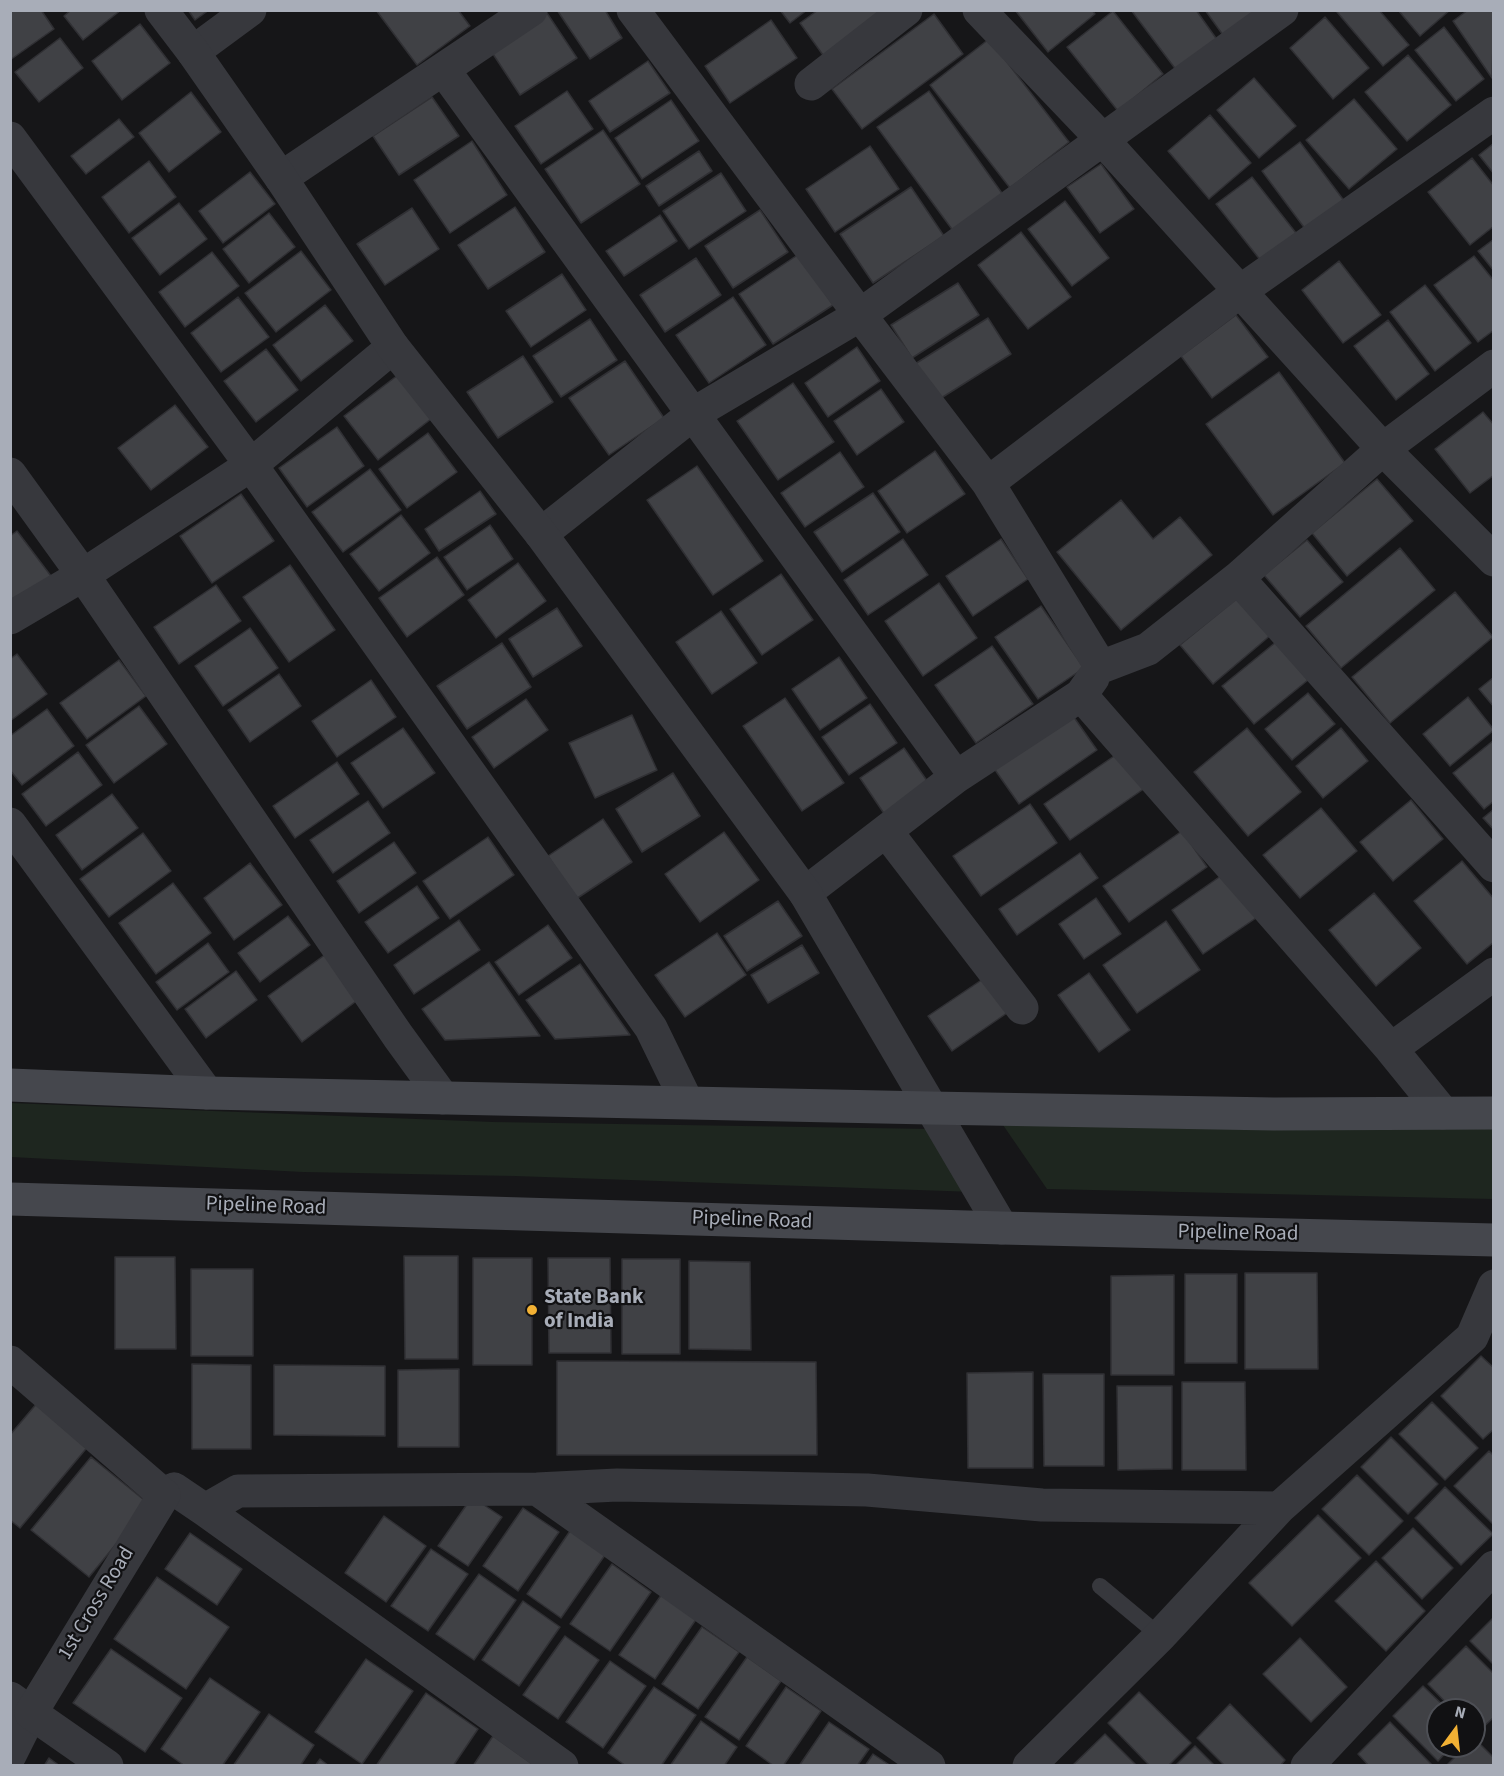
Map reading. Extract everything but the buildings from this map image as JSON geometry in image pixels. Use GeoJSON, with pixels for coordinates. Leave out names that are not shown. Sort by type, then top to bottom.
{"type":"FeatureCollection","features":[{"type":"Feature","properties":{"kind":"main road"},"geometry":{"type":"LineString","coordinates":[[10,1084],[207,1092],[930,1108],[1274,1114],[1494,1113]]}},
{"type":"Feature","properties":{"kind":"main road","name":"Pipeline Road"},"geometry":{"type":"LineString","coordinates":[[10,1199],[1494,1240]]}},
{"type":"Feature","properties":{"kind":"street"},"geometry":{"type":"LineString","coordinates":[[160,10],[193,52],[281,178],[393,346],[541,534],[805,892],[1002,1228]]}},
{"type":"Feature","properties":{"kind":"street"},"geometry":{"type":"LineString","coordinates":[[193,52],[250,10]]}},
{"type":"Feature","properties":{"kind":"street"},"geometry":{"type":"LineString","coordinates":[[281,178],[531,10]]}},
{"type":"Feature","properties":{"kind":"street"},"geometry":{"type":"LineString","coordinates":[[633,10],[988,483],[1101,667]]}},
{"type":"Feature","properties":{"kind":"street"},"geometry":{"type":"LineString","coordinates":[[812,84],[906,10]]}},
{"type":"Feature","properties":{"kind":"street"},"geometry":{"type":"LineString","coordinates":[[979,10],[1102,139],[1383,449],[1494,560]]}},
{"type":"Feature","properties":{"kind":"street"},"geometry":{"type":"LineString","coordinates":[[541,534],[693,414],[860,315],[1282,10]]}},
{"type":"Feature","properties":{"kind":"street"},"geometry":{"type":"LineString","coordinates":[[443,69],[956,777]]}},
{"type":"Feature","properties":{"kind":"street"},"geometry":{"type":"LineString","coordinates":[[988,483],[1239,292],[1494,113]]}},
{"type":"Feature","properties":{"kind":"street"},"geometry":{"type":"LineString","coordinates":[[10,138],[251,465],[651,1028],[687,1102]]}},
{"type":"Feature","properties":{"kind":"street"},"geometry":{"type":"LineString","coordinates":[[10,618],[83,575],[251,465],[393,346]]}},
{"type":"Feature","properties":{"kind":"street"},"geometry":{"type":"LineString","coordinates":[[805,892],[956,777],[1081,695],[1101,667],[1148,649],[1238,578],[1383,449],[1494,366]]}},
{"type":"Feature","properties":{"kind":"street"},"geometry":{"type":"LineString","coordinates":[[10,474],[83,575],[398,1036],[443,1098]]}},
{"type":"Feature","properties":{"kind":"street"},"geometry":{"type":"LineString","coordinates":[[1238,578],[1494,866]]}},
{"type":"Feature","properties":{"kind":"street"},"geometry":{"type":"LineString","coordinates":[[1081,695],[1391,1049],[1443,1113]]}},
{"type":"Feature","properties":{"kind":"street"},"geometry":{"type":"LineString","coordinates":[[10,824],[207,1092]]}},
{"type":"Feature","properties":{"kind":"street"},"geometry":{"type":"LineString","coordinates":[[886,831],[1022,1008]]}},
{"type":"Feature","properties":{"kind":"street"},"geometry":{"type":"LineString","coordinates":[[1391,1049],[1494,974]]}},
{"type":"Feature","properties":{"kind":"street"},"geometry":{"type":"LineString","coordinates":[[1029,1766],[1160,1636],[1279,1508],[1472,1337],[1494,1286]]}},
{"type":"Feature","properties":{"kind":"street"},"geometry":{"type":"LineString","coordinates":[[10,1362],[164,1495],[174,1489],[206,1510],[562,1766]]}},
{"type":"Feature","properties":{"kind":"street"},"geometry":{"type":"LineString","coordinates":[[206,1510],[238,1491],[537,1489],[617,1485],[867,1490],[1042,1506],[1279,1508]]}},
{"type":"Feature","properties":{"kind":"street"},"geometry":{"type":"LineString","coordinates":[[537,1489],[929,1766]]}},
{"type":"Feature","properties":{"kind":"street","name":"1st Cross Road"},"geometry":{"type":"LineString","coordinates":[[10,1755],[21,1706],[164,1495]]}},
{"type":"Feature","properties":{"kind":"street"},"geometry":{"type":"LineString","coordinates":[[1307,1766],[1494,1567]]}},
{"type":"Feature","properties":{"kind":"street"},"geometry":{"type":"LineString","coordinates":[[21,1706],[107,1766]]}},
{"type":"Feature","properties":{"kind":"lane"},"geometry":{"type":"LineString","coordinates":[[1100,1586],[1160,1636]]}},
{"type":"Feature","properties":{"kind":"shaded area"},"geometry":{"type":"Polygon","coordinates":[[[10,1103],[493,1122],[931,1129],[975,1192],[515,1176],[303,1172],[11,1157],[10,1103]]]}},
{"type":"Feature","properties":{"kind":"shaded area"},"geometry":{"type":"Polygon","coordinates":[[[1003,1125],[1493,1125],[1493,1199],[1047,1189],[1003,1125]]]}},
{"type":"Feature","properties":{"kind":"place","name":"State Bank of India"},"geometry":{"type":"Point","coordinates":[532,1310]}}]}
